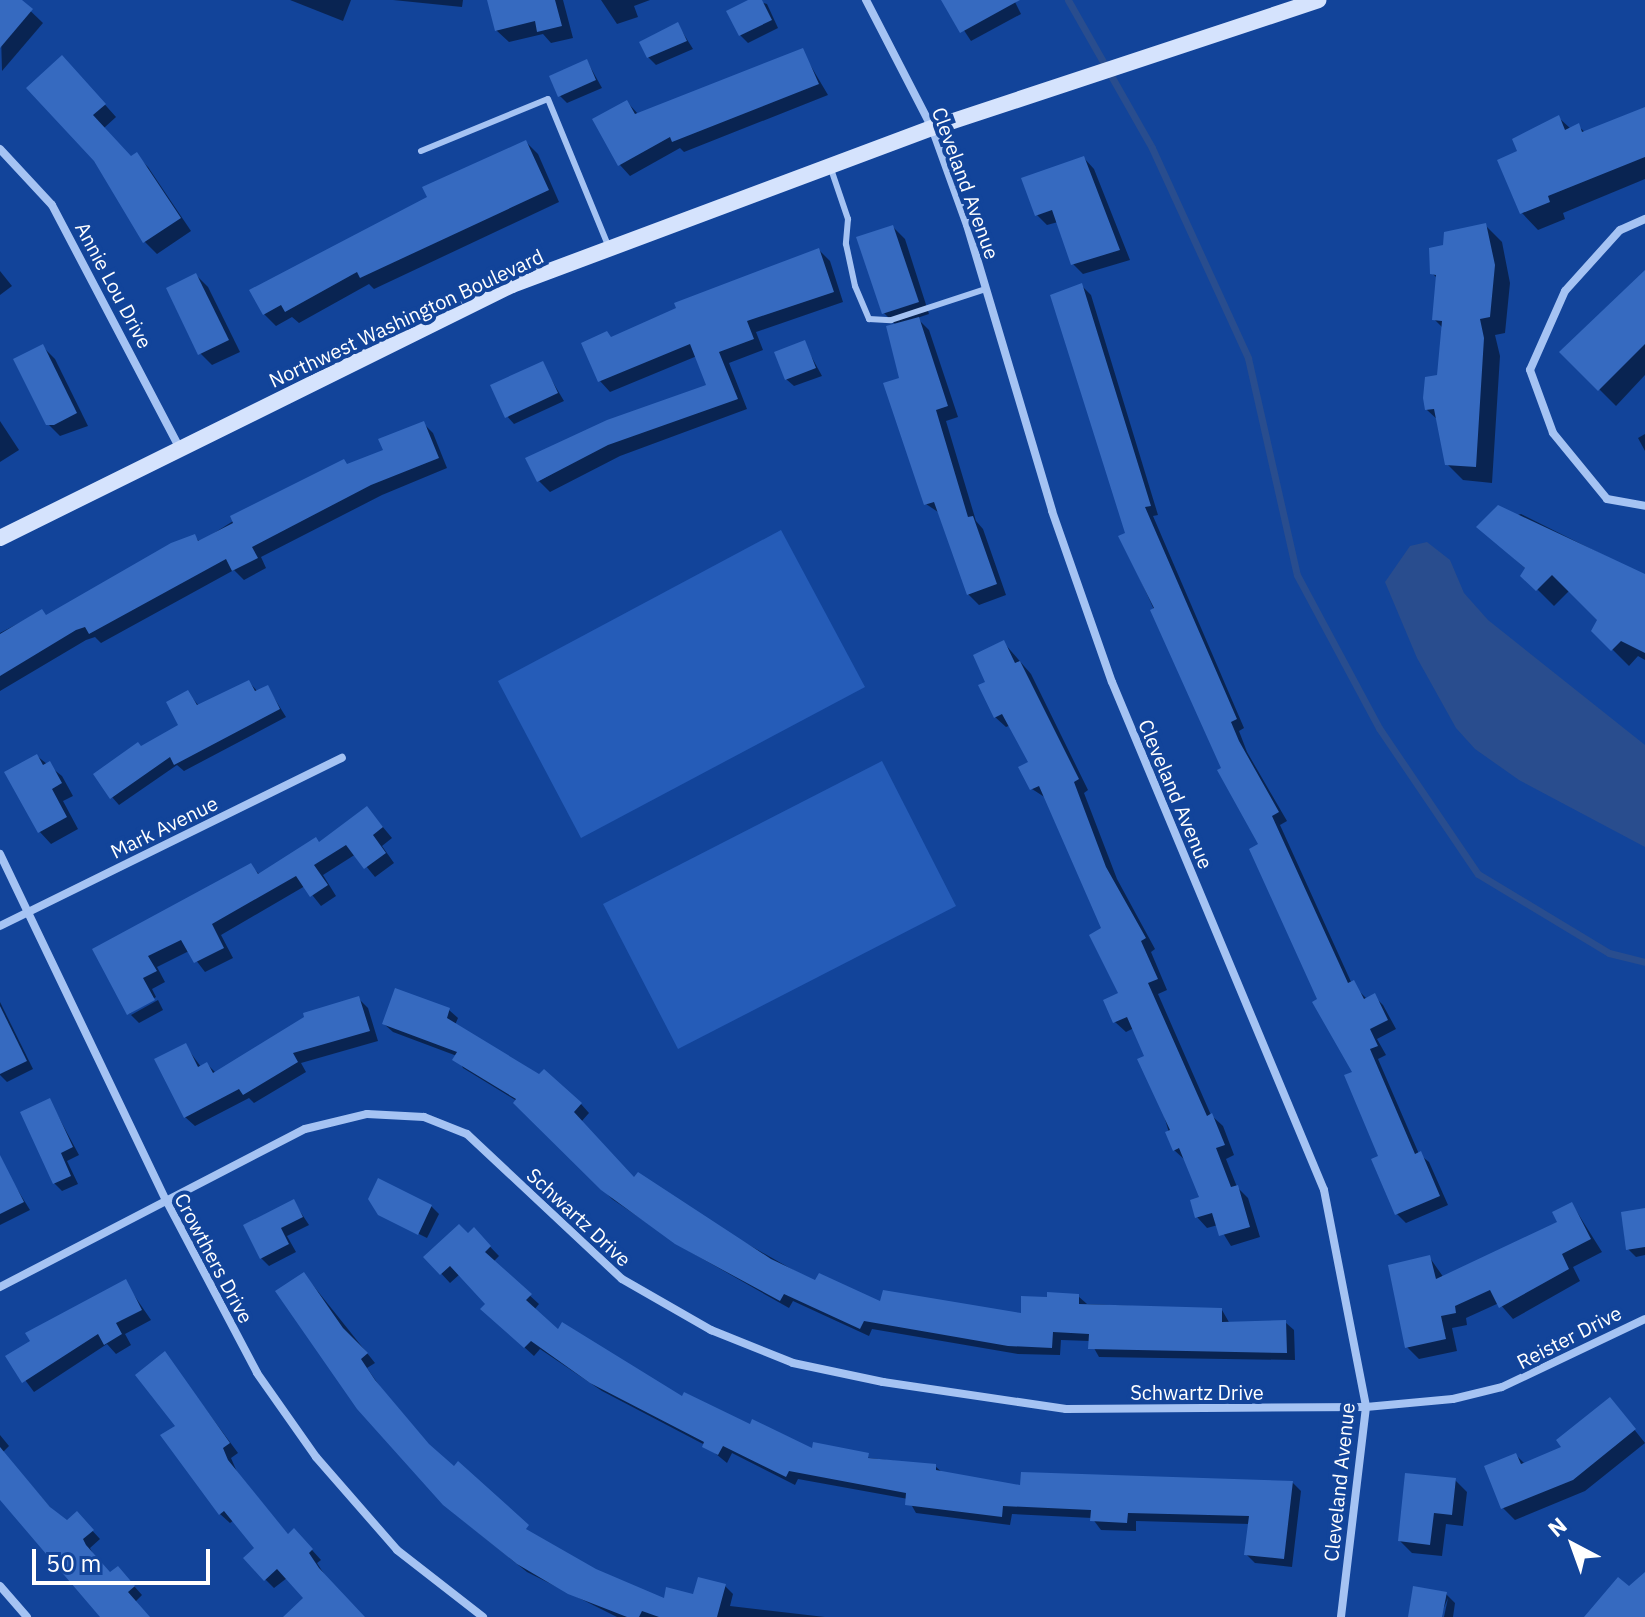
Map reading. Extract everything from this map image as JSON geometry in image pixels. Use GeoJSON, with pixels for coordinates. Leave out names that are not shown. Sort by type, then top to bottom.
{"type":"FeatureCollection","features":[{"type":"Feature","properties":{"kind":"main road","name":"Northwest Washington Boulevard"},"geometry":{"type":"LineString","coordinates":[[0,538],[512,285],[932,128],[1144,61],[1318,0]]}},
{"type":"Feature","properties":{"kind":"street","name":"Cleveland Avenue"},"geometry":{"type":"LineString","coordinates":[[866,0],[932,128],[986,289],[1052,511],[1112,682],[1324,1190],[1366,1407],[1341,1617]]}},
{"type":"Feature","properties":{"kind":"street","name":"Annie Lou Drive"},"geometry":{"type":"LineString","coordinates":[[0,149],[52,205],[180,449]]}},
{"type":"Feature","properties":{"kind":"street"},"geometry":{"type":"LineString","coordinates":[[1645,219],[1620,230],[1565,291],[1530,370],[1553,433],[1607,499],[1645,506]]}},
{"type":"Feature","properties":{"kind":"street","name":"Mark Avenue"},"geometry":{"type":"LineString","coordinates":[[0,926],[342,758]]}},
{"type":"Feature","properties":{"kind":"street","name":"Crowthers Drive"},"geometry":{"type":"LineString","coordinates":[[0,854],[167,1202],[257,1373],[316,1457],[397,1550],[483,1617]]}},
{"type":"Feature","properties":{"kind":"street","name":"Schwartz Drive"},"geometry":{"type":"LineString","coordinates":[[0,1287],[305,1129],[367,1114],[424,1117],[467,1134],[622,1279],[711,1330],[793,1363],[1066,1409],[1366,1407]]}},
{"type":"Feature","properties":{"kind":"street","name":"Reister Drive"},"geometry":{"type":"LineString","coordinates":[[1366,1407],[1453,1399],[1502,1387],[1645,1319]]}},
{"type":"Feature","properties":{"kind":"street"},"geometry":{"type":"LineString","coordinates":[[0,1586],[27,1617]]}},
{"type":"Feature","properties":{"kind":"lane"},"geometry":{"type":"LineString","coordinates":[[421,151],[548,99],[609,248]]}},
{"type":"Feature","properties":{"kind":"lane"},"geometry":{"type":"LineString","coordinates":[[830,165],[848,219],[846,244],[855,286],[869,319],[891,320],[986,289]]}},
{"type":"Feature","properties":{"kind":"shaded area"},"geometry":{"type":"Polygon","coordinates":[[[781,530],[865,687],[581,838],[498,681],[781,530]]]}},
{"type":"Feature","properties":{"kind":"shaded area"},"geometry":{"type":"Polygon","coordinates":[[[1427,542],[1450,560],[1464,593],[1488,620],[1645,745],[1645,847],[1519,780],[1475,749],[1456,728],[1417,658],[1385,582],[1410,546],[1427,542]]]}},
{"type":"Feature","properties":{"kind":"shaded area"},"geometry":{"type":"Polygon","coordinates":[[[882,761],[956,906],[678,1049],[603,904],[882,761]]]}},
{"type":"Feature","properties":{"kind":"building"},"geometry":{"type":"Polygon","coordinates":[[[0,0],[22,0],[33,9],[0,48],[0,0]]]}},
{"type":"Feature","properties":{"kind":"building"},"geometry":{"type":"Polygon","coordinates":[[[487,0],[555,0],[562,26],[537,32],[535,21],[495,31],[487,0]]]}},
{"type":"Feature","properties":{"kind":"building"},"geometry":{"type":"Polygon","coordinates":[[[748,0],[762,0],[772,20],[739,36],[726,11],[748,0]]]}},
{"type":"Feature","properties":{"kind":"building"},"geometry":{"type":"Polygon","coordinates":[[[941,0],[1020,0],[960,33],[941,0]]]}},
{"type":"Feature","properties":{"kind":"building"},"geometry":{"type":"Polygon","coordinates":[[[678,22],[687,41],[647,58],[639,42],[678,22]]]}},
{"type":"Feature","properties":{"kind":"building"},"geometry":{"type":"Polygon","coordinates":[[[803,48],[819,84],[672,142],[670,137],[618,166],[592,119],[627,100],[635,114],[803,48]]]}},
{"type":"Feature","properties":{"kind":"building"},"geometry":{"type":"Polygon","coordinates":[[[62,55],[106,104],[93,115],[131,156],[137,152],[181,218],[143,243],[94,161],[26,88],[62,55]]]}},
{"type":"Feature","properties":{"kind":"building"},"geometry":{"type":"Polygon","coordinates":[[[587,59],[596,80],[558,97],[549,76],[587,59]]]}},
{"type":"Feature","properties":{"kind":"building"},"geometry":{"type":"Polygon","coordinates":[[[1645,107],[1645,157],[1548,196],[1550,202],[1520,214],[1497,160],[1517,151],[1512,139],[1559,115],[1565,130],[1579,123],[1582,132],[1645,107]]]}},
{"type":"Feature","properties":{"kind":"building"},"geometry":{"type":"Polygon","coordinates":[[[526,140],[549,190],[360,278],[357,272],[285,312],[281,305],[263,315],[249,290],[427,197],[422,187],[526,140]]]}},
{"type":"Feature","properties":{"kind":"building"},"geometry":{"type":"Polygon","coordinates":[[[1084,156],[1120,250],[1071,265],[1052,210],[1035,216],[1021,178],[1084,156]]]}},
{"type":"Feature","properties":{"kind":"building"},"geometry":{"type":"Polygon","coordinates":[[[1486,223],[1495,265],[1490,317],[1480,319],[1484,338],[1476,467],[1445,465],[1434,409],[1425,410],[1423,398],[1425,377],[1437,375],[1442,321],[1432,320],[1436,275],[1430,274],[1429,248],[1443,245],[1444,232],[1486,223]]]}},
{"type":"Feature","properties":{"kind":"building"},"geometry":{"type":"Polygon","coordinates":[[[893,225],[919,302],[882,314],[856,237],[893,225]]]}},
{"type":"Feature","properties":{"kind":"building"},"geometry":{"type":"Polygon","coordinates":[[[819,248],[834,292],[747,321],[754,339],[719,352],[738,399],[608,445],[537,482],[525,458],[607,420],[706,385],[690,344],[598,382],[581,343],[607,331],[611,337],[676,308],[674,303],[819,248]]]}},
{"type":"Feature","properties":{"kind":"building"},"geometry":{"type":"Polygon","coordinates":[[[1645,270],[1645,344],[1598,391],[1559,352],[1645,270]]]}},
{"type":"Feature","properties":{"kind":"building"},"geometry":{"type":"Polygon","coordinates":[[[196,273],[229,340],[198,355],[166,288],[196,273]]]}},
{"type":"Feature","properties":{"kind":"building"},"geometry":{"type":"Polygon","coordinates":[[[1082,283],[1151,506],[1145,507],[1237,719],[1231,722],[1279,812],[1272,816],[1348,983],[1354,980],[1364,999],[1375,993],[1388,1020],[1370,1029],[1378,1046],[1370,1049],[1415,1154],[1421,1151],[1440,1196],[1395,1215],[1371,1159],[1378,1156],[1344,1075],[1352,1072],[1312,1002],[1317,999],[1249,849],[1258,844],[1217,770],[1221,768],[1150,610],[1154,608],[1118,536],[1125,533],[1050,295],[1082,283]]]}},
{"type":"Feature","properties":{"kind":"building"},"geometry":{"type":"Polygon","coordinates":[[[919,317],[948,406],[936,410],[968,517],[973,516],[997,584],[967,595],[934,502],[924,505],[883,383],[899,378],[886,326],[919,317]]]}},
{"type":"Feature","properties":{"kind":"building"},"geometry":{"type":"Polygon","coordinates":[[[805,340],[816,368],[785,380],[774,352],[805,340]]]}},
{"type":"Feature","properties":{"kind":"building"},"geometry":{"type":"Polygon","coordinates":[[[43,344],[77,413],[54,425],[46,425],[13,359],[43,344]]]}},
{"type":"Feature","properties":{"kind":"building"},"geometry":{"type":"Polygon","coordinates":[[[543,361],[558,393],[505,418],[490,385],[543,361]]]}},
{"type":"Feature","properties":{"kind":"building"},"geometry":{"type":"Polygon","coordinates":[[[424,421],[439,458],[371,485],[252,547],[258,558],[232,571],[226,559],[89,634],[85,627],[76,630],[0,676],[0,634],[42,609],[46,615],[171,543],[195,534],[198,541],[233,523],[230,516],[344,459],[347,464],[383,450],[378,439],[424,421]]]}},
{"type":"Feature","properties":{"kind":"building"},"geometry":{"type":"Polygon","coordinates":[[[1498,505],[1645,574],[1645,653],[1621,641],[1611,651],[1591,631],[1597,620],[1552,575],[1536,591],[1520,576],[1525,568],[1476,527],[1498,505]]]}},
{"type":"Feature","properties":{"kind":"building"},"geometry":{"type":"Polygon","coordinates":[[[1004,640],[1015,663],[1020,661],[1079,779],[1074,782],[1106,867],[1146,938],[1141,941],[1158,979],[1148,983],[1207,1116],[1212,1113],[1225,1145],[1216,1148],[1231,1187],[1238,1185],[1250,1227],[1219,1236],[1212,1213],[1195,1218],[1190,1200],[1199,1197],[1179,1148],[1173,1151],[1165,1132],[1170,1130],[1137,1059],[1144,1056],[1127,1017],[1113,1023],[1103,1000],[1118,993],[1089,935],[1101,928],[1039,786],[1030,790],[1018,767],[1028,762],[1002,714],[994,718],[978,685],[985,682],[973,655],[1004,640]]]}},
{"type":"Feature","properties":{"kind":"building"},"geometry":{"type":"Polygon","coordinates":[[[249,680],[255,691],[268,685],[280,709],[174,765],[170,757],[110,799],[93,774],[138,742],[141,746],[178,725],[166,702],[188,690],[197,705],[249,680]]]}},
{"type":"Feature","properties":{"kind":"building"},"geometry":{"type":"Polygon","coordinates":[[[37,754],[43,765],[50,761],[62,783],[52,789],[67,817],[38,833],[4,772],[37,754]]]}},
{"type":"Feature","properties":{"kind":"building"},"geometry":{"type":"Polygon","coordinates":[[[367,806],[383,827],[373,835],[386,853],[364,869],[346,845],[314,865],[328,885],[310,897],[296,876],[212,924],[224,948],[194,963],[181,940],[148,956],[157,971],[143,978],[155,1000],[127,1015],[92,949],[251,863],[258,874],[316,837],[319,842],[367,806]]]}},
{"type":"Feature","properties":{"kind":"building"},"geometry":{"type":"Polygon","coordinates":[[[395,988],[450,1008],[447,1018],[539,1074],[544,1069],[582,1103],[574,1112],[634,1177],[638,1172],[771,1259],[815,1280],[819,1273],[880,1301],[883,1290],[1021,1313],[1021,1296],[1047,1297],[1047,1292],[1079,1294],[1079,1304],[1222,1308],[1222,1322],[1286,1320],[1287,1353],[1088,1349],[1089,1334],[1053,1332],[1052,1348],[1008,1346],[864,1321],[860,1329],[784,1294],[780,1301],[675,1244],[601,1190],[513,1103],[516,1099],[452,1060],[457,1052],[382,1024],[395,988]]]}},
{"type":"Feature","properties":{"kind":"building"},"geometry":{"type":"Polygon","coordinates":[[[359,996],[370,1031],[293,1053],[298,1062],[243,1095],[239,1089],[184,1118],[154,1059],[186,1043],[198,1067],[207,1062],[213,1073],[304,1017],[303,1013],[359,996]]]}},
{"type":"Feature","properties":{"kind":"building"},"geometry":{"type":"Polygon","coordinates":[[[0,1006],[27,1061],[0,1074],[0,1006]]]}},
{"type":"Feature","properties":{"kind":"building"},"geometry":{"type":"Polygon","coordinates":[[[50,1098],[73,1147],[61,1153],[71,1176],[53,1184],[20,1112],[50,1098]]]}},
{"type":"Feature","properties":{"kind":"building"},"geometry":{"type":"Polygon","coordinates":[[[0,1155],[24,1202],[0,1214],[0,1155]]]}},
{"type":"Feature","properties":{"kind":"building"},"geometry":{"type":"Polygon","coordinates":[[[378,1178],[432,1205],[418,1235],[378,1215],[368,1199],[378,1178]]]}},
{"type":"Feature","properties":{"kind":"building"},"geometry":{"type":"Polygon","coordinates":[[[294,1199],[303,1217],[281,1228],[289,1244],[260,1259],[243,1225],[294,1199]]]}},
{"type":"Feature","properties":{"kind":"building"},"geometry":{"type":"Polygon","coordinates":[[[1572,1202],[1591,1239],[1562,1254],[1569,1269],[1499,1308],[1490,1290],[1455,1306],[1456,1313],[1441,1316],[1446,1339],[1405,1348],[1388,1265],[1430,1255],[1436,1279],[1557,1222],[1552,1212],[1572,1202]]]}},
{"type":"Feature","properties":{"kind":"building"},"geometry":{"type":"Polygon","coordinates":[[[1645,1208],[1645,1247],[1626,1250],[1621,1212],[1645,1208]]]}},
{"type":"Feature","properties":{"kind":"building"},"geometry":{"type":"Polygon","coordinates":[[[459,1224],[468,1233],[474,1227],[491,1246],[485,1252],[532,1294],[526,1300],[558,1329],[562,1322],[682,1396],[684,1392],[750,1424],[752,1419],[812,1448],[813,1442],[869,1453],[868,1458],[936,1464],[936,1470],[1020,1485],[1021,1472],[1293,1481],[1284,1559],[1244,1555],[1249,1516],[1128,1513],[1127,1523],[1090,1521],[1091,1510],[1003,1506],[1002,1517],[905,1505],[906,1493],[789,1471],[786,1477],[723,1446],[718,1455],[702,1447],[704,1442],[590,1383],[531,1341],[524,1348],[480,1309],[485,1304],[450,1266],[440,1275],[423,1257],[459,1224]]]}},
{"type":"Feature","properties":{"kind":"building"},"geometry":{"type":"Polygon","coordinates":[[[304,1272],[343,1328],[368,1353],[361,1359],[375,1380],[429,1444],[454,1466],[458,1461],[529,1525],[526,1529],[596,1569],[664,1598],[666,1587],[693,1594],[698,1577],[726,1584],[717,1617],[659,1617],[642,1611],[639,1617],[627,1617],[568,1594],[517,1564],[443,1505],[357,1409],[275,1291],[304,1272]]]}},
{"type":"Feature","properties":{"kind":"building"},"geometry":{"type":"Polygon","coordinates":[[[126,1279],[142,1310],[116,1323],[122,1334],[104,1345],[98,1334],[22,1383],[5,1356],[30,1341],[25,1333],[126,1279]]]}},
{"type":"Feature","properties":{"kind":"building"},"geometry":{"type":"Polygon","coordinates":[[[165,1351],[230,1443],[223,1448],[228,1460],[288,1534],[294,1528],[313,1549],[309,1553],[319,1568],[365,1617],[283,1617],[303,1598],[277,1569],[264,1581],[243,1558],[254,1548],[224,1511],[219,1515],[160,1435],[175,1426],[135,1375],[165,1351]]]}},
{"type":"Feature","properties":{"kind":"building"},"geometry":{"type":"Polygon","coordinates":[[[1610,1397],[1636,1429],[1573,1480],[1501,1509],[1484,1466],[1516,1453],[1521,1464],[1561,1447],[1556,1440],[1610,1397]]]}},
{"type":"Feature","properties":{"kind":"building"},"geometry":{"type":"Polygon","coordinates":[[[0,1447],[50,1507],[67,1520],[77,1511],[94,1530],[83,1539],[86,1545],[110,1572],[118,1566],[135,1586],[128,1592],[150,1617],[100,1617],[0,1500],[0,1447]]]}},
{"type":"Feature","properties":{"kind":"building"},"geometry":{"type":"Polygon","coordinates":[[[1405,1473],[1456,1478],[1452,1515],[1434,1513],[1430,1545],[1398,1541],[1405,1473]]]}},
{"type":"Feature","properties":{"kind":"building"},"geometry":{"type":"Polygon","coordinates":[[[1645,1572],[1645,1617],[1584,1617],[1618,1577],[1629,1586],[1645,1572]]]}},
{"type":"Feature","properties":{"kind":"building"},"geometry":{"type":"Polygon","coordinates":[[[1413,1586],[1447,1592],[1442,1617],[1408,1617],[1413,1586]]]}},
{"type":"Feature","properties":{"kind":"waterway"},"geometry":{"type":"LineString","coordinates":[[1068,0],[1152,148],[1248,358],[1297,575],[1379,728],[1478,874],[1609,953],[1645,962]]}}]}
